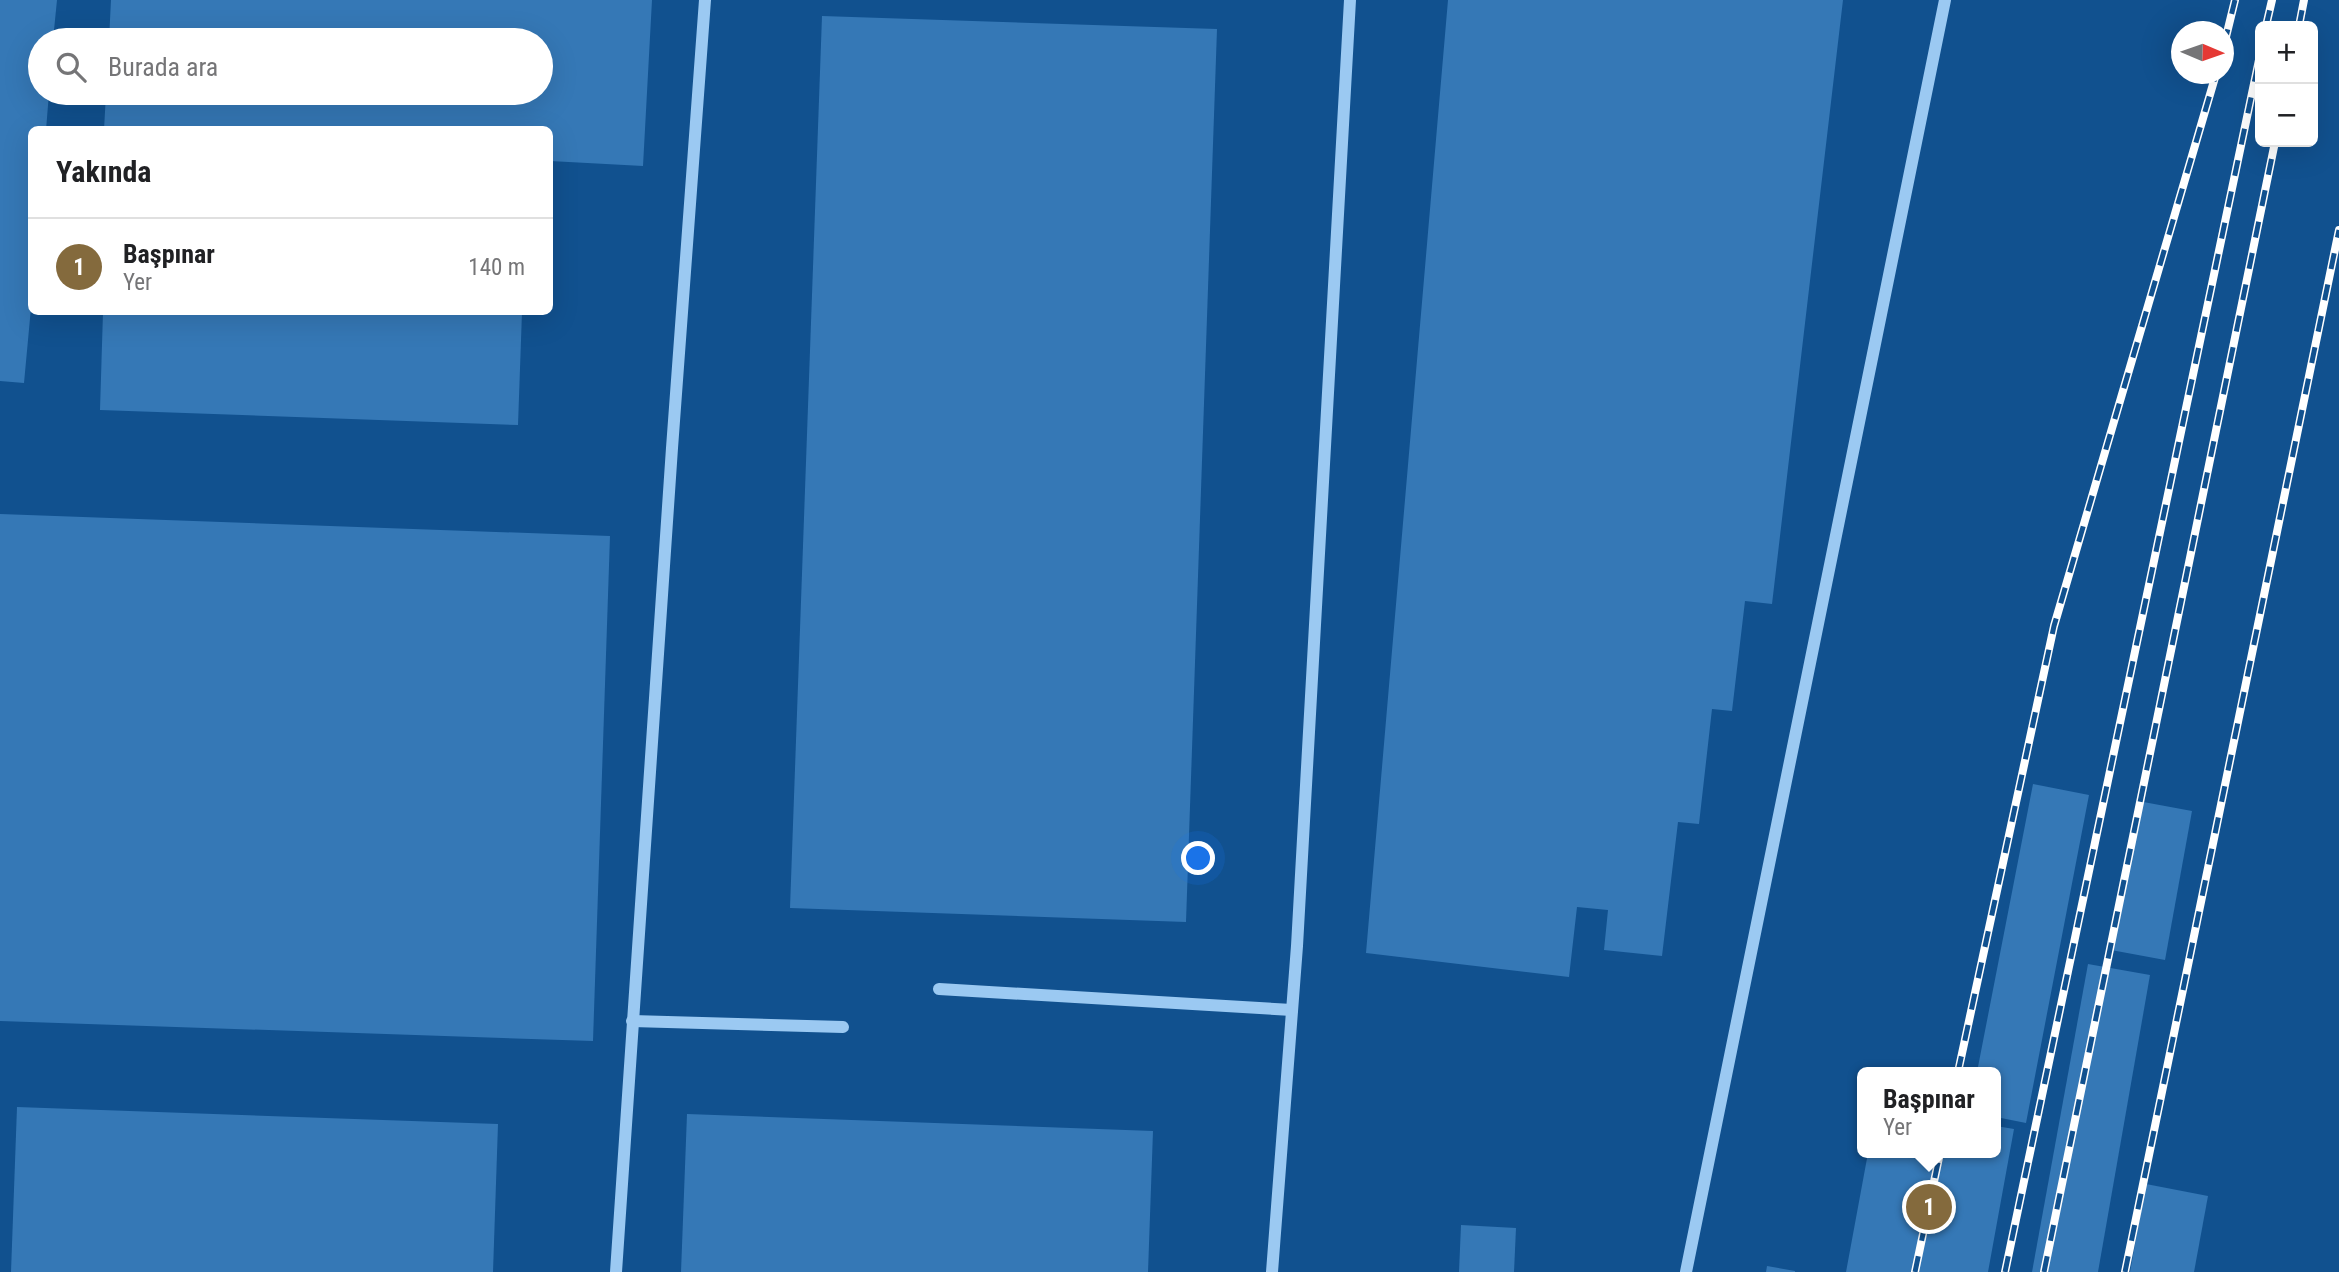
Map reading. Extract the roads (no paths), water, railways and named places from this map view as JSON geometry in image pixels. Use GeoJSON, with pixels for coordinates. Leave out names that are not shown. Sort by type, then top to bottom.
{"type":"FeatureCollection","features":[{"type":"Feature","properties":{"kind":"street"},"geometry":{"type":"LineString","coordinates":[[617,1272],[632,1021],[705,0]]}},
{"type":"Feature","properties":{"kind":"street"},"geometry":{"type":"LineString","coordinates":[[1272,1272],[1292,1010],[1350,0]]}},
{"type":"Feature","properties":{"kind":"street"},"geometry":{"type":"LineString","coordinates":[[1686,1272],[1945,0]]}},
{"type":"Feature","properties":{"kind":"street"},"geometry":{"type":"LineString","coordinates":[[939,989],[1292,1010]]}},
{"type":"Feature","properties":{"kind":"street"},"geometry":{"type":"LineString","coordinates":[[632,1021],[843,1027]]}},
{"type":"Feature","properties":{"kind":"railway"},"geometry":{"type":"LineString","coordinates":[[2230,21],[2235,0]]}},
{"type":"Feature","properties":{"kind":"railway"},"geometry":{"type":"LineString","coordinates":[[2267,21],[2272,0]]}},
{"type":"Feature","properties":{"kind":"railway"},"geometry":{"type":"LineString","coordinates":[[2300,21],[2304,0]]}},
{"type":"Feature","properties":{"kind":"railway"},"geometry":{"type":"LineString","coordinates":[[2005,1272],[2255,79]]}},
{"type":"Feature","properties":{"kind":"railway"},"geometry":{"type":"LineString","coordinates":[[1959,1067],[2054,626],[2213,84]]}},
{"type":"Feature","properties":{"kind":"railway"},"geometry":{"type":"LineString","coordinates":[[2044,1272],[2274,147]]}},
{"type":"Feature","properties":{"kind":"railway"},"geometry":{"type":"LineString","coordinates":[[2125,1272],[2339,230]]}},
{"type":"Feature","properties":{"kind":"railway"},"geometry":{"type":"LineString","coordinates":[[1915,1272],[1939,1158]]}},
{"type":"Feature","properties":{"kind":"place","name":"Başpınar"},"geometry":{"type":"Point","coordinates":[1929,1207]}}]}
